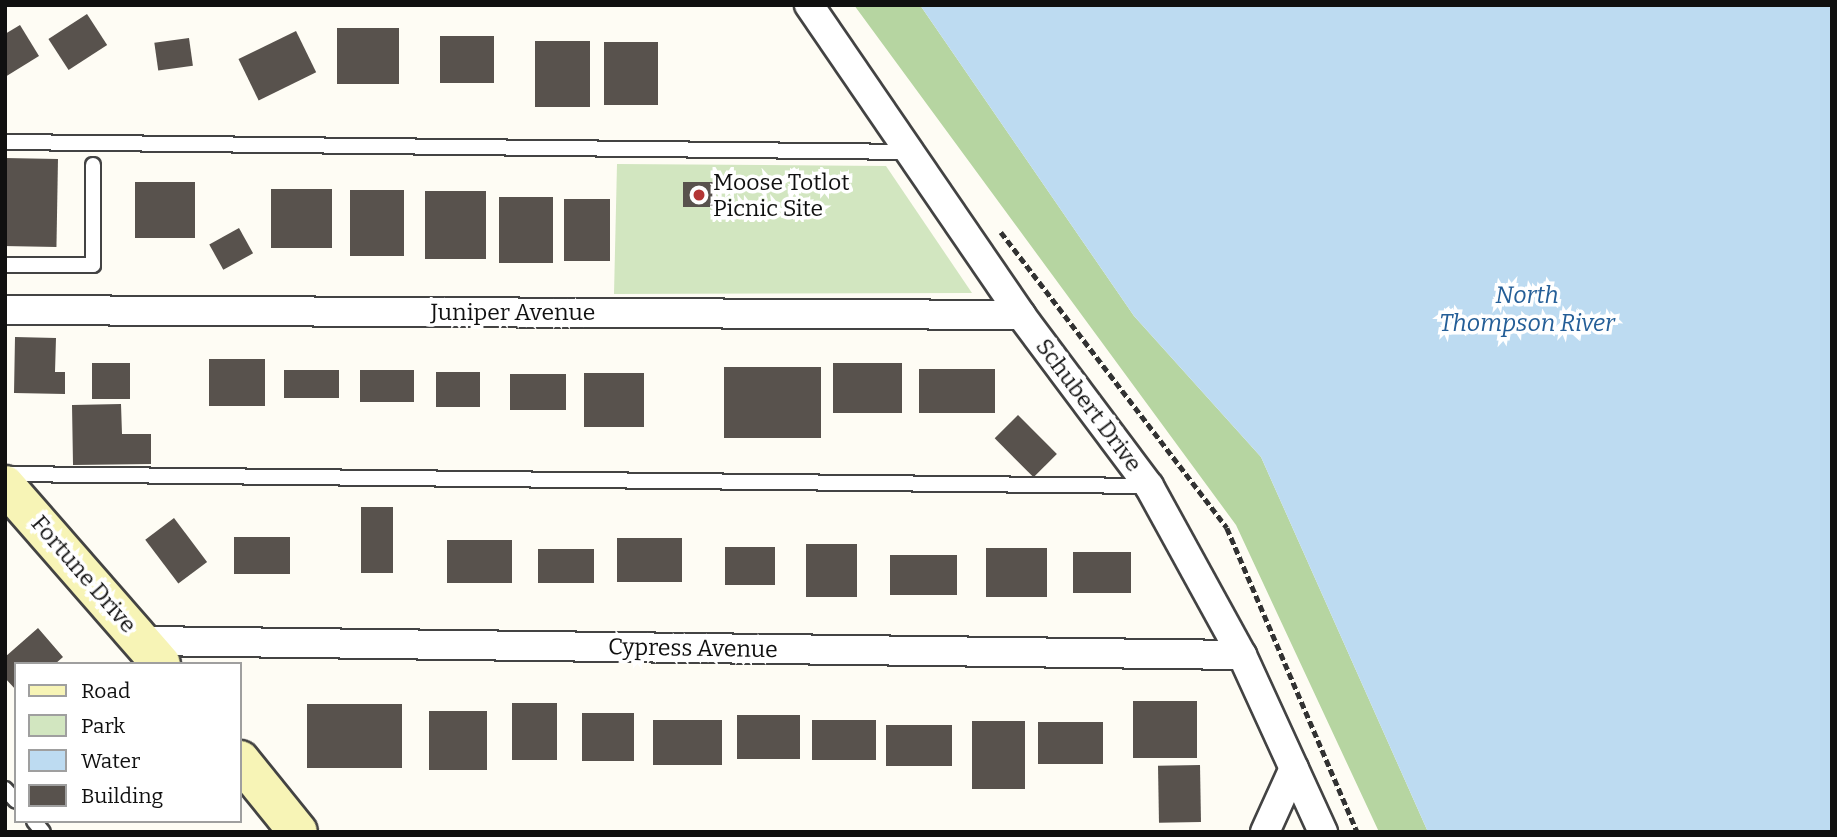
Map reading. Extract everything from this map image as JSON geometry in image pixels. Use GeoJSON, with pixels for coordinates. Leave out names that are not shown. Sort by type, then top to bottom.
{"type":"FeatureCollection","features":[{"type":"Feature","properties":{"kind":"main road","name":"Fortune Drive"},"geometry":{"type":"LineString","coordinates":[[5,485],[152,652]]}},
{"type":"Feature","properties":{"kind":"main road"},"geometry":{"type":"LineString","coordinates":[[242,762],[298,832]]}},
{"type":"Feature","properties":{"kind":"street","name":"Schubert Drive"},"geometry":{"type":"LineString","coordinates":[[809,5],[1021,315],[1149,486],[1242,655],[1323,832]]}},
{"type":"Feature","properties":{"kind":"street","name":"Juniper Avenue"},"geometry":{"type":"LineString","coordinates":[[5,310],[1021,315]]}},
{"type":"Feature","properties":{"kind":"street","name":"Cypress Avenue"},"geometry":{"type":"LineString","coordinates":[[152,652],[1242,655]]}},
{"type":"Feature","properties":{"kind":"street"},"geometry":{"type":"LineString","coordinates":[[1265,832],[1294,768]]}},
{"type":"Feature","properties":{"kind":"lane"},"geometry":{"type":"LineString","coordinates":[[5,142],[909,152]]}},
{"type":"Feature","properties":{"kind":"lane"},"geometry":{"type":"LineString","coordinates":[[5,265],[93,265],[93,165]]}},
{"type":"Feature","properties":{"kind":"lane"},"geometry":{"type":"LineString","coordinates":[[5,474],[1149,486]]}},
{"type":"Feature","properties":{"kind":"green space"},"geometry":{"type":"Polygon","coordinates":[[[854,5],[920,5],[1134,316],[1261,457],[1428,832],[1379,832],[1236,525],[854,5]]]}},
{"type":"Feature","properties":{"kind":"green space"},"geometry":{"type":"Polygon","coordinates":[[[617,164],[886,166],[972,293],[614,294],[617,164]]]}},
{"type":"Feature","properties":{"kind":"water","name":"North Thompson River"},"geometry":{"type":"Polygon","coordinates":[[[920,5],[1832,5],[1832,832],[1428,832],[1261,457],[1134,316],[920,5]]]}},
{"type":"Feature","properties":{"kind":"building"},"geometry":{"type":"Polygon","coordinates":[[[87,14],[107,45],[69,70],[48,39],[87,14]]]}},
{"type":"Feature","properties":{"kind":"building"},"geometry":{"type":"Polygon","coordinates":[[[20,25],[39,56],[5,77],[5,34],[20,25]]]}},
{"type":"Feature","properties":{"kind":"building"},"geometry":{"type":"Polygon","coordinates":[[[337,28],[399,28],[399,84],[337,84],[337,28]]]}},
{"type":"Feature","properties":{"kind":"building"},"geometry":{"type":"Polygon","coordinates":[[[296,31],[316,72],[259,100],[238,59],[296,31]]]}},
{"type":"Feature","properties":{"kind":"building"},"geometry":{"type":"Polygon","coordinates":[[[440,36],[494,36],[494,83],[440,83],[440,36]]]}},
{"type":"Feature","properties":{"kind":"building"},"geometry":{"type":"Polygon","coordinates":[[[189,38],[193,66],[158,71],[154,43],[189,38]]]}},
{"type":"Feature","properties":{"kind":"building"},"geometry":{"type":"Polygon","coordinates":[[[535,41],[590,41],[590,107],[535,107],[535,41]]]}},
{"type":"Feature","properties":{"kind":"building"},"geometry":{"type":"Polygon","coordinates":[[[604,42],[658,42],[658,105],[604,105],[604,42]]]}},
{"type":"Feature","properties":{"kind":"building"},"geometry":{"type":"Polygon","coordinates":[[[5,158],[58,159],[56,247],[5,246],[5,158]]]}},
{"type":"Feature","properties":{"kind":"building"},"geometry":{"type":"Polygon","coordinates":[[[135,182],[195,182],[195,238],[135,238],[135,182]]]}},
{"type":"Feature","properties":{"kind":"building","name":"Moose Totlot Picnic Site"},"geometry":{"type":"Polygon","coordinates":[[[683,182],[714,182],[714,207],[683,207],[683,182]]]}},
{"type":"Feature","properties":{"kind":"building"},"geometry":{"type":"Polygon","coordinates":[[[271,189],[332,189],[332,248],[271,248],[271,189]]]}},
{"type":"Feature","properties":{"kind":"building"},"geometry":{"type":"Polygon","coordinates":[[[350,190],[404,190],[404,256],[350,256],[350,190]]]}},
{"type":"Feature","properties":{"kind":"building"},"geometry":{"type":"Polygon","coordinates":[[[425,191],[486,191],[486,259],[425,259],[425,191]]]}},
{"type":"Feature","properties":{"kind":"building"},"geometry":{"type":"Polygon","coordinates":[[[499,197],[553,197],[553,263],[499,263],[499,197]]]}},
{"type":"Feature","properties":{"kind":"building"},"geometry":{"type":"Polygon","coordinates":[[[564,199],[610,199],[610,261],[564,261],[564,199]]]}},
{"type":"Feature","properties":{"kind":"building"},"geometry":{"type":"Polygon","coordinates":[[[239,228],[253,253],[223,270],[209,244],[239,228]]]}},
{"type":"Feature","properties":{"kind":"building"},"geometry":{"type":"Polygon","coordinates":[[[15,337],[56,338],[55,372],[65,372],[65,394],[14,393],[15,337]]]}},
{"type":"Feature","properties":{"kind":"building"},"geometry":{"type":"Polygon","coordinates":[[[209,359],[265,359],[265,406],[209,406],[209,359]]]}},
{"type":"Feature","properties":{"kind":"building"},"geometry":{"type":"Polygon","coordinates":[[[92,363],[130,363],[130,399],[92,399],[92,363]]]}},
{"type":"Feature","properties":{"kind":"building"},"geometry":{"type":"Polygon","coordinates":[[[833,363],[902,363],[902,413],[833,413],[833,363]]]}},
{"type":"Feature","properties":{"kind":"building"},"geometry":{"type":"Polygon","coordinates":[[[724,367],[821,367],[821,438],[724,438],[724,367]]]}},
{"type":"Feature","properties":{"kind":"building"},"geometry":{"type":"Polygon","coordinates":[[[919,369],[995,369],[995,413],[919,413],[919,369]]]}},
{"type":"Feature","properties":{"kind":"building"},"geometry":{"type":"Polygon","coordinates":[[[284,370],[339,370],[339,398],[284,398],[284,370]]]}},
{"type":"Feature","properties":{"kind":"building"},"geometry":{"type":"Polygon","coordinates":[[[360,370],[414,370],[414,402],[360,402],[360,370]]]}},
{"type":"Feature","properties":{"kind":"building"},"geometry":{"type":"Polygon","coordinates":[[[436,372],[480,372],[480,407],[436,407],[436,372]]]}},
{"type":"Feature","properties":{"kind":"building"},"geometry":{"type":"Polygon","coordinates":[[[584,373],[644,373],[644,427],[584,427],[584,373]]]}},
{"type":"Feature","properties":{"kind":"building"},"geometry":{"type":"Polygon","coordinates":[[[510,374],[566,374],[566,410],[510,410],[510,374]]]}},
{"type":"Feature","properties":{"kind":"building"},"geometry":{"type":"Polygon","coordinates":[[[121,404],[122,434],[151,434],[151,464],[73,465],[72,405],[121,404]]]}},
{"type":"Feature","properties":{"kind":"building"},"geometry":{"type":"Polygon","coordinates":[[[1018,415],[1057,454],[1034,477],[995,438],[1018,415]]]}},
{"type":"Feature","properties":{"kind":"building"},"geometry":{"type":"Polygon","coordinates":[[[361,507],[393,507],[393,573],[361,573],[361,507]]]}},
{"type":"Feature","properties":{"kind":"building"},"geometry":{"type":"Polygon","coordinates":[[[174,518],[207,562],[178,584],[145,540],[174,518]]]}},
{"type":"Feature","properties":{"kind":"building"},"geometry":{"type":"Polygon","coordinates":[[[234,537],[290,537],[290,574],[234,574],[234,537]]]}},
{"type":"Feature","properties":{"kind":"building"},"geometry":{"type":"Polygon","coordinates":[[[617,538],[682,538],[682,582],[617,582],[617,538]]]}},
{"type":"Feature","properties":{"kind":"building"},"geometry":{"type":"Polygon","coordinates":[[[447,540],[512,540],[512,583],[447,583],[447,540]]]}},
{"type":"Feature","properties":{"kind":"building"},"geometry":{"type":"Polygon","coordinates":[[[806,544],[857,544],[857,597],[806,597],[806,544]]]}},
{"type":"Feature","properties":{"kind":"building"},"geometry":{"type":"Polygon","coordinates":[[[725,547],[775,547],[775,585],[725,585],[725,547]]]}},
{"type":"Feature","properties":{"kind":"building"},"geometry":{"type":"Polygon","coordinates":[[[986,548],[1047,548],[1047,597],[986,597],[986,548]]]}},
{"type":"Feature","properties":{"kind":"building"},"geometry":{"type":"Polygon","coordinates":[[[538,549],[594,549],[594,583],[538,583],[538,549]]]}},
{"type":"Feature","properties":{"kind":"building"},"geometry":{"type":"Polygon","coordinates":[[[1073,552],[1131,552],[1131,593],[1073,593],[1073,552]]]}},
{"type":"Feature","properties":{"kind":"building"},"geometry":{"type":"Polygon","coordinates":[[[890,555],[957,555],[957,595],[890,595],[890,555]]]}},
{"type":"Feature","properties":{"kind":"building"},"geometry":{"type":"Polygon","coordinates":[[[38,628],[63,657],[57,662],[14,662],[14,688],[5,678],[5,657],[38,628]]]}},
{"type":"Feature","properties":{"kind":"building"},"geometry":{"type":"Polygon","coordinates":[[[1133,701],[1197,701],[1197,758],[1133,758],[1133,701]]]}},
{"type":"Feature","properties":{"kind":"building"},"geometry":{"type":"Polygon","coordinates":[[[512,703],[557,703],[557,760],[512,760],[512,703]]]}},
{"type":"Feature","properties":{"kind":"building"},"geometry":{"type":"Polygon","coordinates":[[[307,704],[402,704],[402,768],[307,768],[307,704]]]}},
{"type":"Feature","properties":{"kind":"building"},"geometry":{"type":"Polygon","coordinates":[[[429,711],[487,711],[487,770],[429,770],[429,711]]]}},
{"type":"Feature","properties":{"kind":"building"},"geometry":{"type":"Polygon","coordinates":[[[582,713],[634,713],[634,761],[582,761],[582,713]]]}},
{"type":"Feature","properties":{"kind":"building"},"geometry":{"type":"Polygon","coordinates":[[[737,715],[800,715],[800,759],[737,759],[737,715]]]}},
{"type":"Feature","properties":{"kind":"building"},"geometry":{"type":"Polygon","coordinates":[[[653,720],[722,720],[722,765],[653,765],[653,720]]]}},
{"type":"Feature","properties":{"kind":"building"},"geometry":{"type":"Polygon","coordinates":[[[812,720],[876,720],[876,760],[812,760],[812,720]]]}},
{"type":"Feature","properties":{"kind":"building"},"geometry":{"type":"Polygon","coordinates":[[[972,721],[1025,721],[1025,789],[972,789],[972,721]]]}},
{"type":"Feature","properties":{"kind":"building"},"geometry":{"type":"Polygon","coordinates":[[[1038,722],[1103,722],[1103,764],[1038,764],[1038,722]]]}},
{"type":"Feature","properties":{"kind":"building"},"geometry":{"type":"Polygon","coordinates":[[[886,725],[952,725],[952,766],[886,766],[886,725]]]}},
{"type":"Feature","properties":{"kind":"building"},"geometry":{"type":"Polygon","coordinates":[[[1200,765],[1201,822],[1159,823],[1158,766],[1200,765]]]}},
{"type":"Feature","properties":{"kind":"place","name":"Moose Totlot Picnic Site"},"geometry":{"type":"Point","coordinates":[699,195]}}]}
